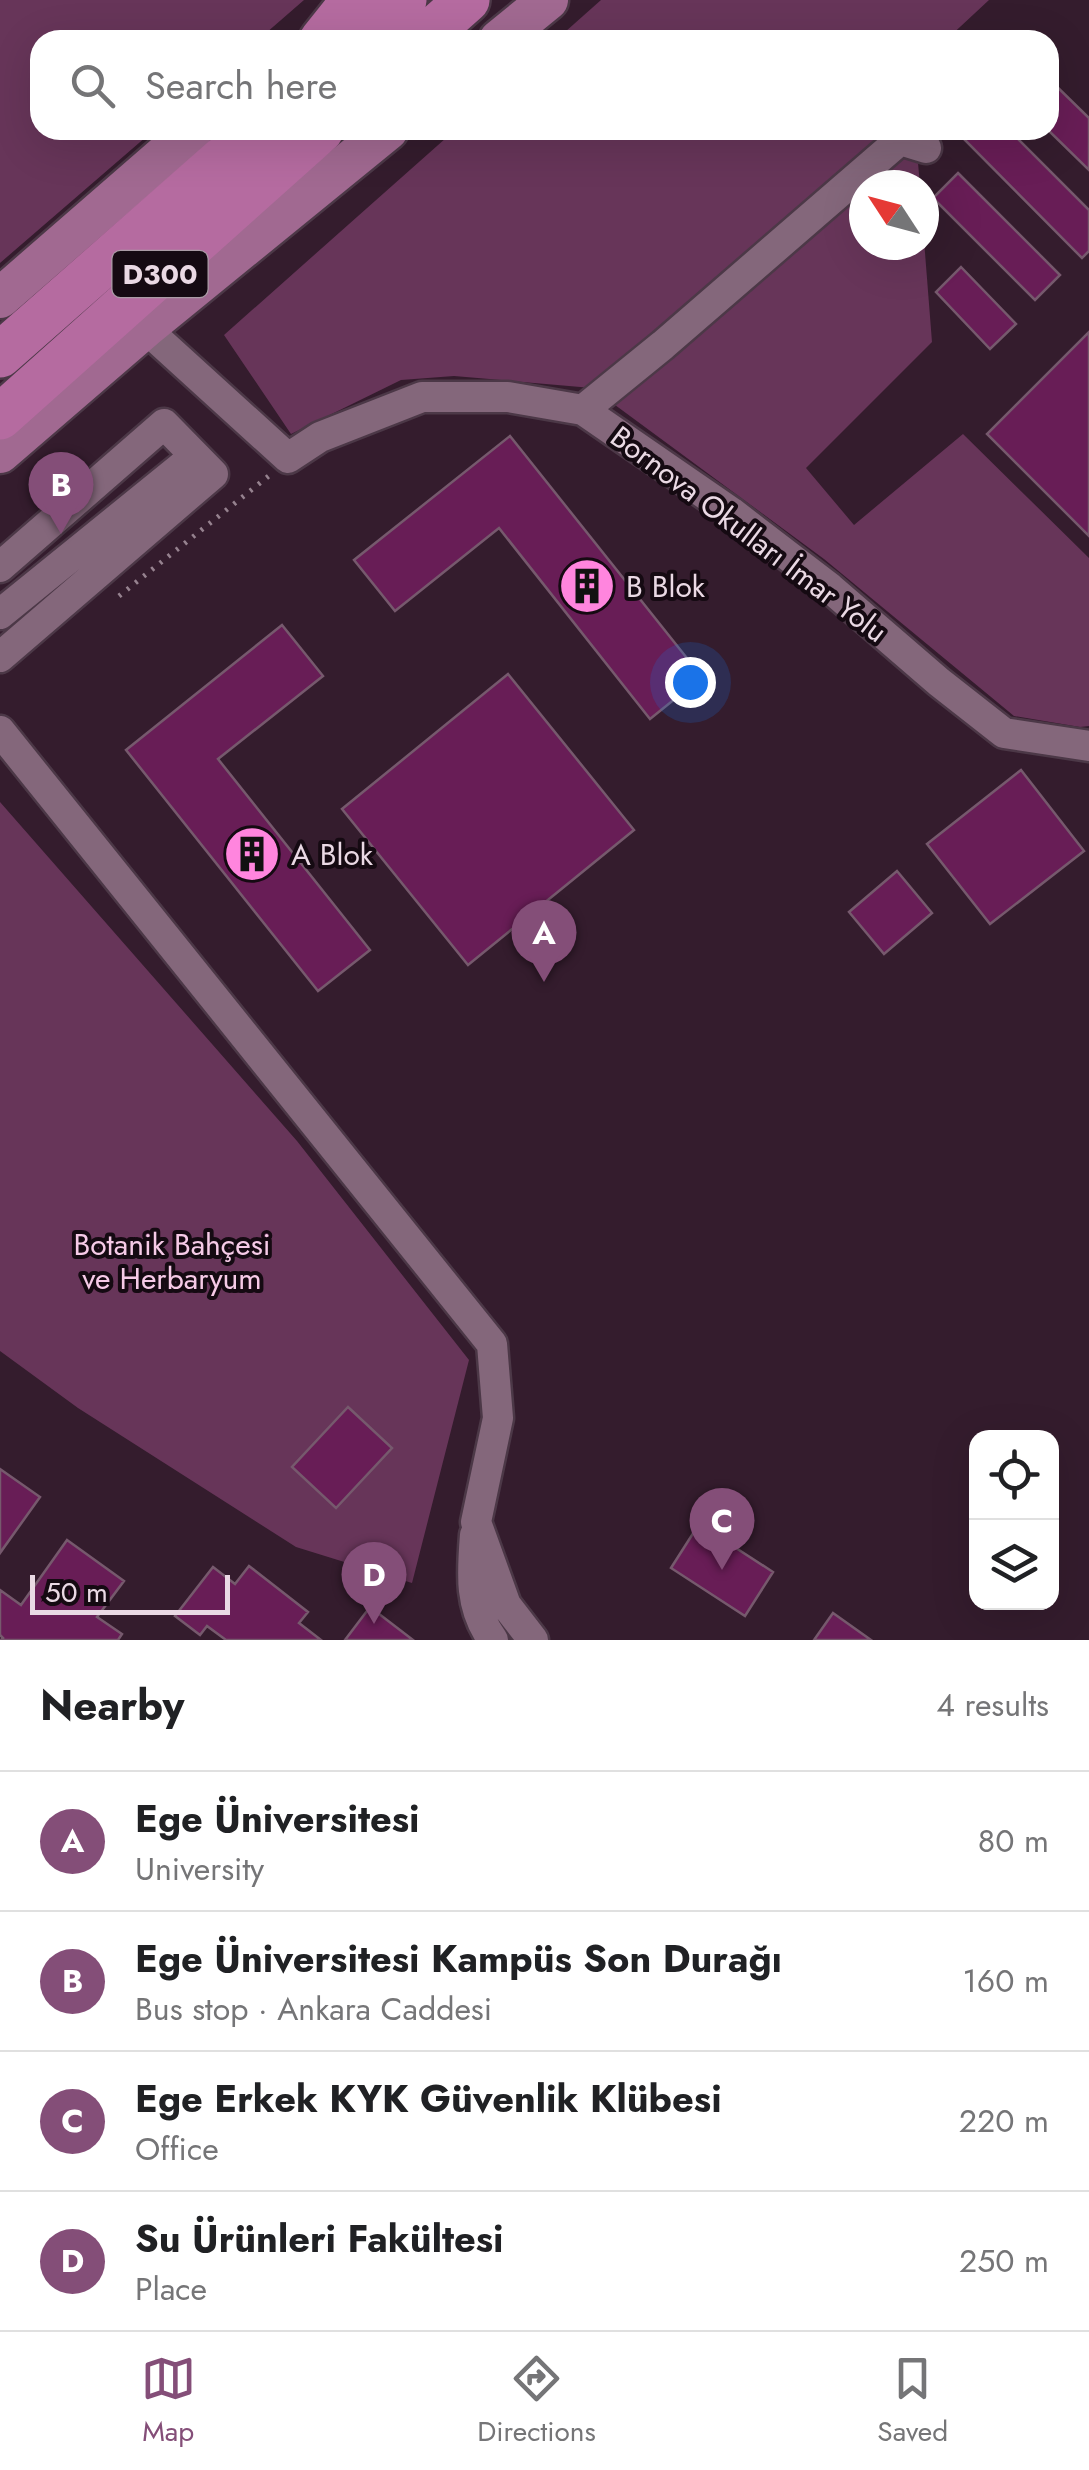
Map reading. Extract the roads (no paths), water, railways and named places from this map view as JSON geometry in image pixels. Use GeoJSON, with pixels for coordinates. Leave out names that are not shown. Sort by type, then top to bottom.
{"type":"FeatureCollection","features":[{"type":"Feature","properties":{"kind":"highway"},"geometry":{"type":"LineString","coordinates":[[330,30],[354,0]]}},
{"type":"Feature","properties":{"kind":"highway"},"geometry":{"type":"LineString","coordinates":[[419,24],[467,0]]}},
{"type":"Feature","properties":{"kind":"highway"},"geometry":{"type":"LineString","coordinates":[[419,24],[476,0]]}},
{"type":"Feature","properties":{"kind":"highway","name":"D300"},"geometry":{"type":"LineString","coordinates":[[0,355],[243,140]]}},
{"type":"Feature","properties":{"kind":"highway","name":"D300"},"geometry":{"type":"LineString","coordinates":[[0,417],[310,140]]}},
{"type":"Feature","properties":{"kind":"main road"},"geometry":{"type":"LineString","coordinates":[[308,30],[342,0]]}},
{"type":"Feature","properties":{"kind":"main road"},"geometry":{"type":"LineString","coordinates":[[511,30],[548,0]]}},
{"type":"Feature","properties":{"kind":"main road"},"geometry":{"type":"LineString","coordinates":[[0,298],[182,140]]}},
{"type":"Feature","properties":{"kind":"main road"},"geometry":{"type":"LineString","coordinates":[[0,453],[145,328],[376,140]]}},
{"type":"Feature","properties":{"kind":"street"},"geometry":{"type":"LineString","coordinates":[[584,410],[900,140],[926,148]]}},
{"type":"Feature","properties":{"kind":"street","name":"Bornova Okulları İmar Yolu"},"geometry":{"type":"LineString","coordinates":[[145,328],[288,458],[320,437],[422,397],[508,397],[584,410],[746,523],[1004,733],[1089,746]]}},
{"type":"Feature","properties":{"kind":"street"},"geometry":{"type":"LineString","coordinates":[[0,567],[164,424],[213,474],[0,657]]}},
{"type":"Feature","properties":{"kind":"street"},"geometry":{"type":"LineString","coordinates":[[0,614],[195,456]]}},
{"type":"Feature","properties":{"kind":"street"},"geometry":{"type":"LineString","coordinates":[[0,731],[492,1344],[498,1418],[476,1522],[472,1584],[481,1624],[493,1640]]}},
{"type":"Feature","properties":{"kind":"street"},"geometry":{"type":"LineString","coordinates":[[476,1522],[506,1606],[533,1640]]}},
{"type":"Feature","properties":{"kind":"place","name":"Ege Üniversitesi Kampüs Son Durağı"},"geometry":{"type":"Point","coordinates":[61,534]}},
{"type":"Feature","properties":{"kind":"place","name":"B Blok"},"geometry":{"type":"Point","coordinates":[587,586]}},
{"type":"Feature","properties":{"kind":"place","name":"A Blok"},"geometry":{"type":"Point","coordinates":[252,854]}},
{"type":"Feature","properties":{"kind":"place","name":"Ege Üniversitesi"},"geometry":{"type":"Point","coordinates":[544,982]}},
{"type":"Feature","properties":{"kind":"place","name":"Ege Erkek KYK Güvenlik Klübesi"},"geometry":{"type":"Point","coordinates":[722,1570]}},
{"type":"Feature","properties":{"kind":"place","name":"Su Ürünleri Fakültesi"},"geometry":{"type":"Point","coordinates":[374,1624]}},
{"type":"Feature","properties":{"kind":"park label","name":"Botanik Bahçesi ve Herbaryum"},"geometry":{"type":"Point","coordinates":[172,1261]}}]}
